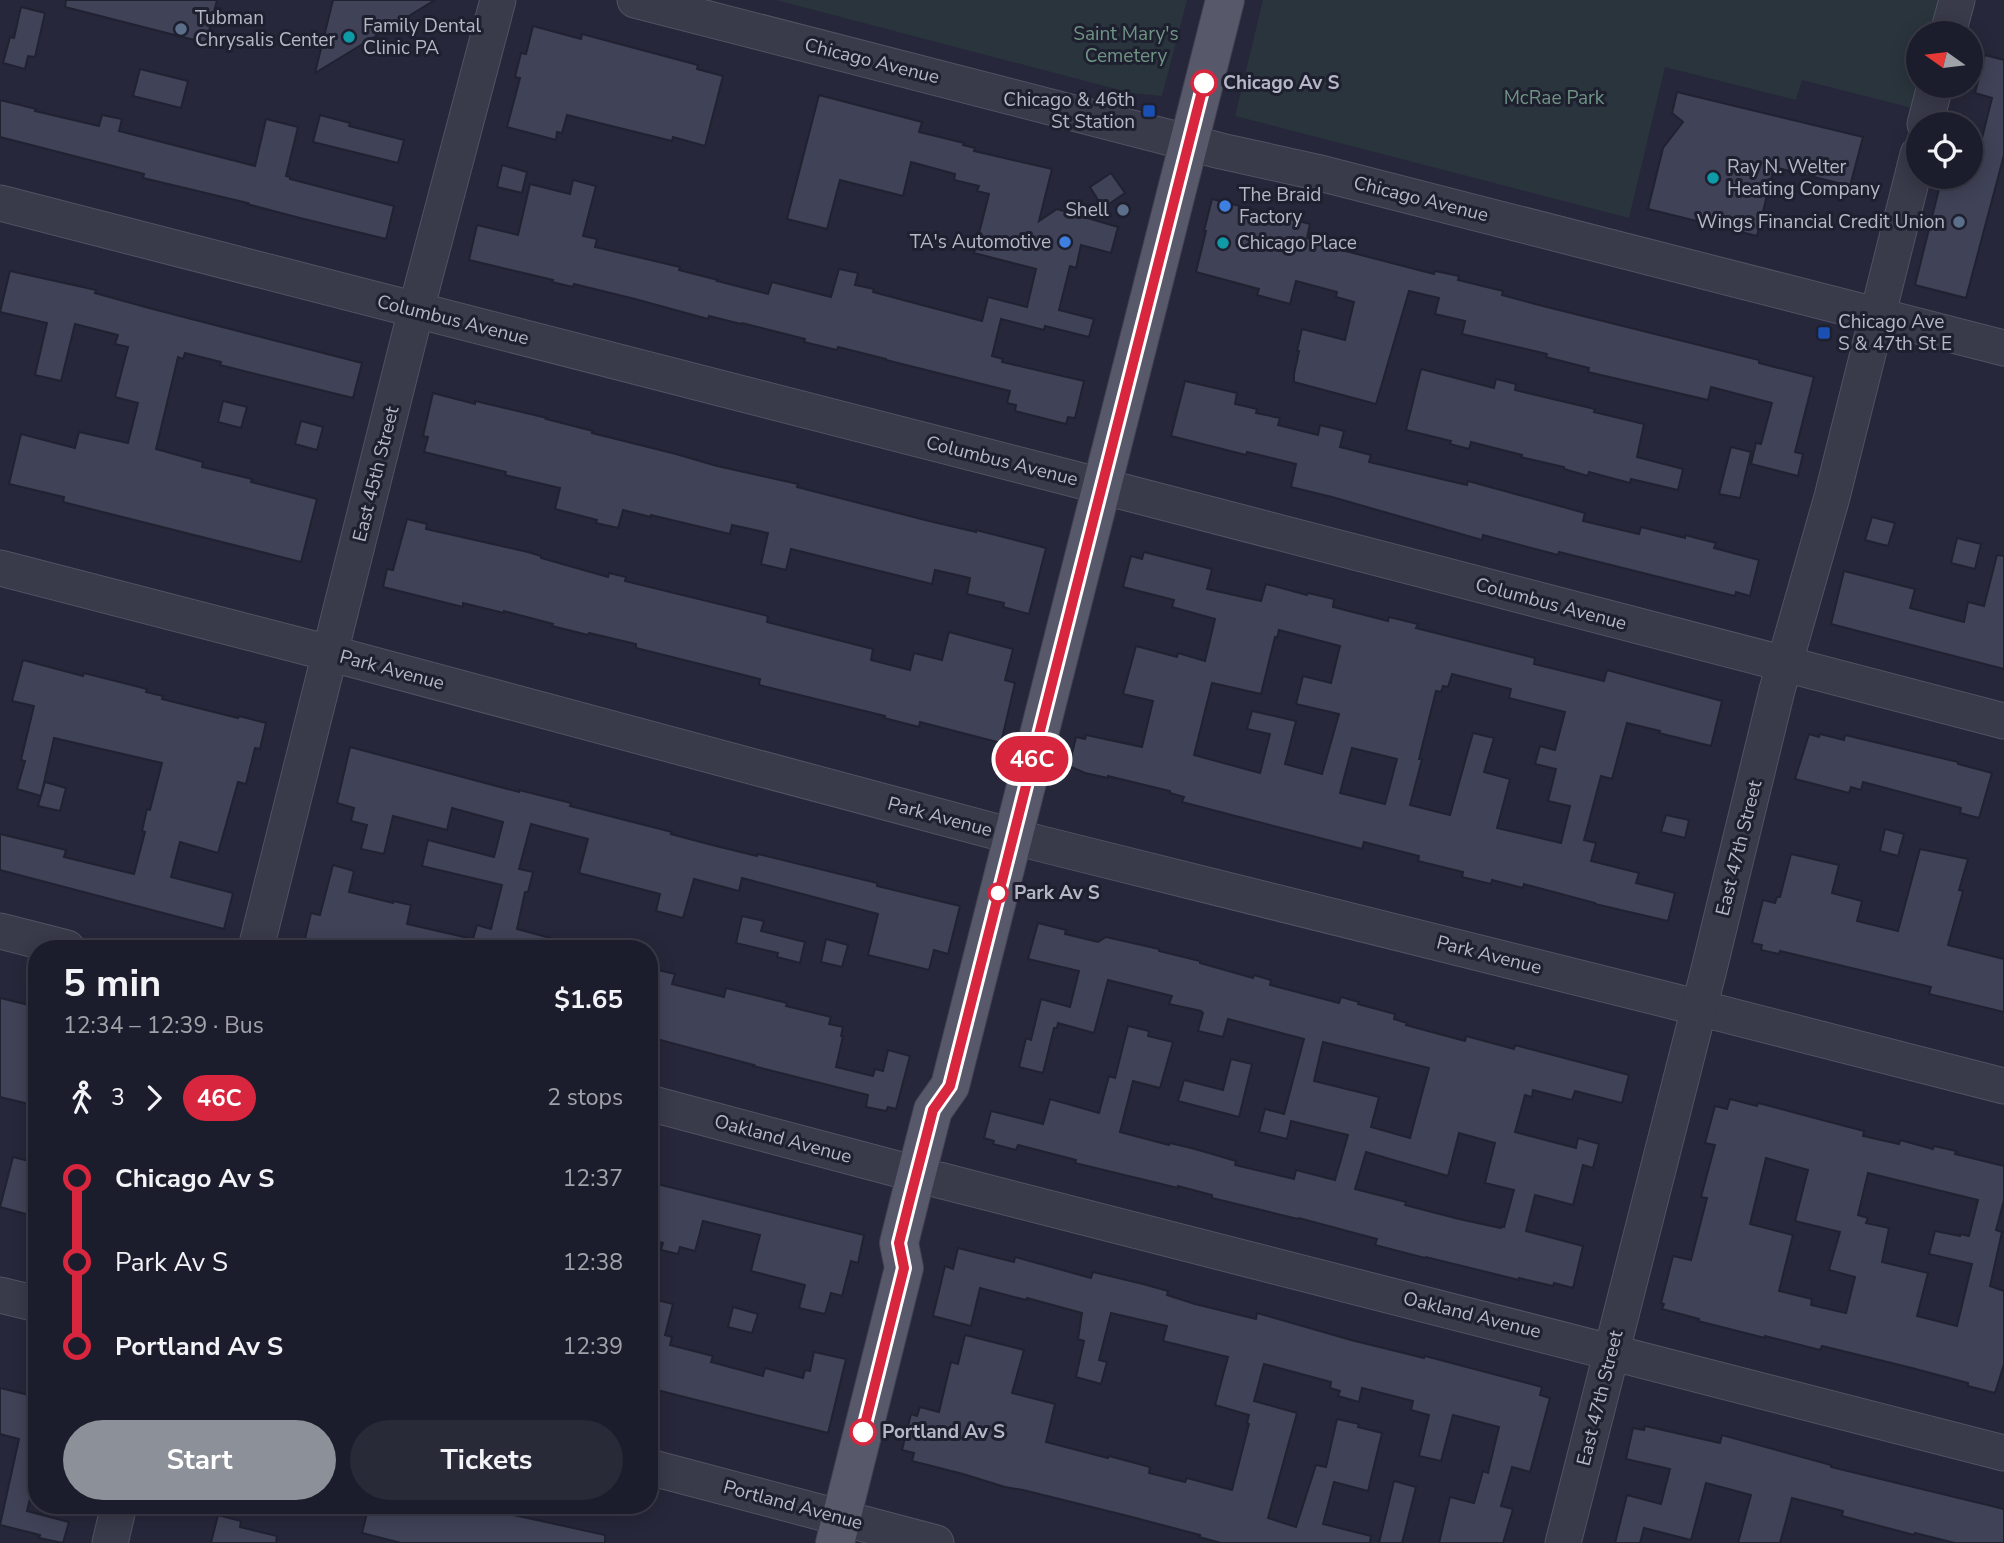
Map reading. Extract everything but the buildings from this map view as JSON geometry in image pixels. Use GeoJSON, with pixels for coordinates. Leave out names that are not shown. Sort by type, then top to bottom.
{"type":"FeatureCollection","features":[{"type":"Feature","properties":{"kind":"main road"},"geometry":{"type":"LineString","coordinates":[[838,1531],[904,1268],[921,1248],[928,1177],[955,1115],[950,1086],[1225,0]]}},
{"type":"Feature","properties":{"kind":"street","name":"East 45th Street"},"geometry":{"type":"LineString","coordinates":[[258,940],[416,310],[498,0]]}},
{"type":"Feature","properties":{"kind":"street","name":"Chicago Avenue"},"geometry":{"type":"LineString","coordinates":[[635,0],[2004,348]]}},
{"type":"Feature","properties":{"kind":"street"},"geometry":{"type":"LineString","coordinates":[[1951,21],[1957,0]]}},
{"type":"Feature","properties":{"kind":"street","name":"East 47th Street"},"geometry":{"type":"LineString","coordinates":[[1563,1543],[1784,664],[1832,498],[1909,189]]}},
{"type":"Feature","properties":{"kind":"street","name":"Columbus Avenue"},"geometry":{"type":"LineString","coordinates":[[0,203],[2004,722]]}},
{"type":"Feature","properties":{"kind":"street","name":"Park Avenue"},"geometry":{"type":"LineString","coordinates":[[0,568],[330,653],[1013,836],[2004,1086]]}},
{"type":"Feature","properties":{"kind":"street"},"geometry":{"type":"LineString","coordinates":[[0,931],[35,940]]}},
{"type":"Feature","properties":{"kind":"street","name":"Oakland Avenue"},"geometry":{"type":"LineString","coordinates":[[658,1105],[2004,1453]]}},
{"type":"Feature","properties":{"kind":"street"},"geometry":{"type":"LineString","coordinates":[[0,1295],[28,1302]]}},
{"type":"Feature","properties":{"kind":"street","name":"Portland Avenue"},"geometry":{"type":"LineString","coordinates":[[658,1470],[838,1531],[936,1543]]}},
{"type":"Feature","properties":{"kind":"street"},"geometry":{"type":"LineString","coordinates":[[110,1543],[117,1514]]}},
{"type":"Feature","properties":{"kind":"green space","name":"Saint Mary's Cemetery"},"geometry":{"type":"Polygon","coordinates":[[[776,0],[1187,0],[1162,96],[1131,93],[776,0]]]}},
{"type":"Feature","properties":{"kind":"green space","name":"McRae Park"},"geometry":{"type":"Polygon","coordinates":[[[1263,0],[1939,0],[1934,21],[1906,21],[1906,98],[1915,98],[1912,108],[1802,80],[1796,100],[1665,67],[1629,218],[1235,116],[1263,0]]]}},
{"type":"Feature","properties":{"kind":"bus line","name":"46C"},"geometry":{"type":"LineString","coordinates":[[863,1432],[904,1268],[899,1243],[910,1199],[933,1110],[950,1086],[1204,83]]}},
{"type":"Feature","properties":{"kind":"place","name":"Tubman Chrysalis Center"},"geometry":{"type":"Point","coordinates":[181,29]}},
{"type":"Feature","properties":{"kind":"place","name":"Family Dental Clinic PA"},"geometry":{"type":"Point","coordinates":[349,37]}},
{"type":"Feature","properties":{"kind":"place","name":"Chicago Av S"},"geometry":{"type":"Point","coordinates":[1204,83]}},
{"type":"Feature","properties":{"kind":"place","name":"Chicago & 46th St Station"},"geometry":{"type":"Point","coordinates":[1149,111]}},
{"type":"Feature","properties":{"kind":"place","name":"Ray N. Welter Heating Company"},"geometry":{"type":"Point","coordinates":[1713,178]}},
{"type":"Feature","properties":{"kind":"place","name":"The Braid Factory"},"geometry":{"type":"Point","coordinates":[1225,206]}},
{"type":"Feature","properties":{"kind":"place","name":"Shell"},"geometry":{"type":"Point","coordinates":[1123,210]}},
{"type":"Feature","properties":{"kind":"place","name":"Wings Financial Credit Union"},"geometry":{"type":"Point","coordinates":[1959,222]}},
{"type":"Feature","properties":{"kind":"place","name":"TA's Automotive"},"geometry":{"type":"Point","coordinates":[1065,242]}},
{"type":"Feature","properties":{"kind":"place","name":"Chicago Place"},"geometry":{"type":"Point","coordinates":[1223,243]}},
{"type":"Feature","properties":{"kind":"place","name":"Chicago Ave S & 47th St E"},"geometry":{"type":"Point","coordinates":[1824,333]}},
{"type":"Feature","properties":{"kind":"place","name":"Park Av S"},"geometry":{"type":"Point","coordinates":[998,893]}},
{"type":"Feature","properties":{"kind":"place","name":"Portland Av S"},"geometry":{"type":"Point","coordinates":[863,1432]}}]}
